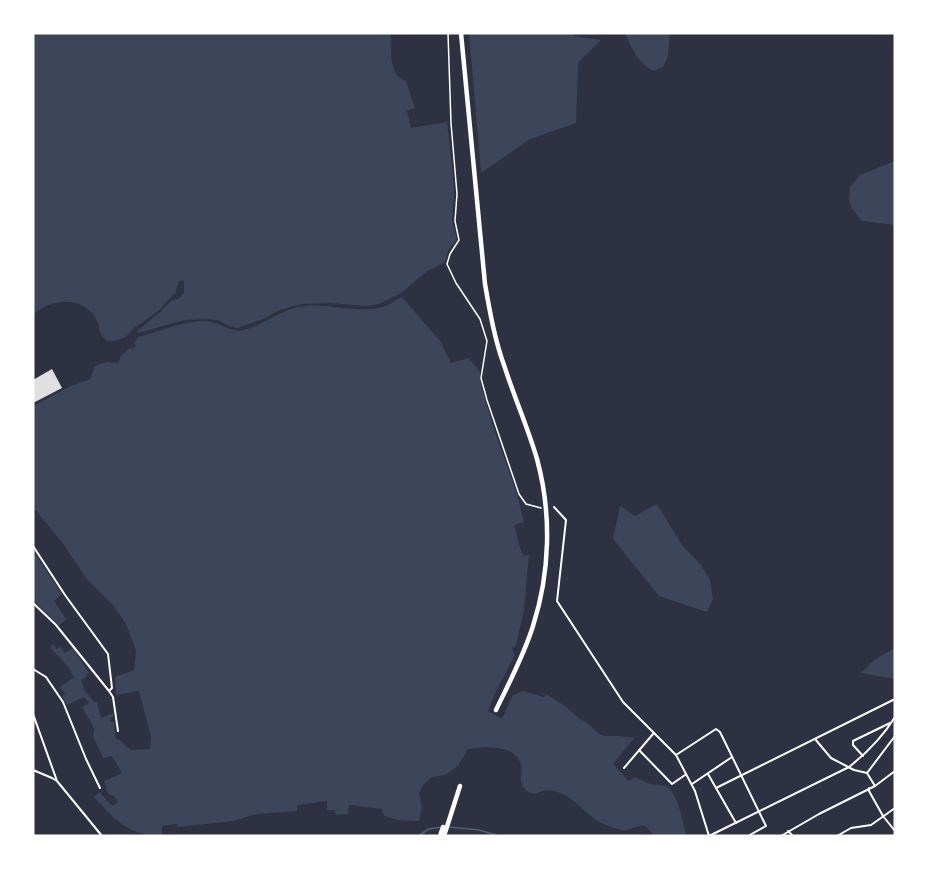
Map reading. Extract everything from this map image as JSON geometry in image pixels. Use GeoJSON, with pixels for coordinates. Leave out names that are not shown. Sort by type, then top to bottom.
{"type":"FeatureCollection","features":[{"type":"Feature","properties":{"kind":"highway"},"geometry":{"type":"LineString","coordinates":[[461,33],[485,284],[490,315],[504,367],[537,459],[547,527],[546,561],[538,609],[525,648],[496,710]]}},
{"type":"Feature","properties":{"kind":"highway"},"geometry":{"type":"LineString","coordinates":[[442,836],[444,823],[449,817],[460,786]]}},
{"type":"Feature","properties":{"kind":"street"},"geometry":{"type":"LineString","coordinates":[[554,507],[566,520],[557,602],[622,702],[676,755],[692,784],[710,836],[849,767],[884,735],[895,717]]}},
{"type":"Feature","properties":{"kind":"street"},"geometry":{"type":"LineString","coordinates":[[33,546],[108,654],[112,687],[110,691]]}},
{"type":"Feature","properties":{"kind":"street"},"geometry":{"type":"LineString","coordinates":[[33,603],[56,625],[110,691],[118,731]]}},
{"type":"Feature","properties":{"kind":"street"},"geometry":{"type":"LineString","coordinates":[[33,669],[46,678],[63,702],[100,788]]}},
{"type":"Feature","properties":{"kind":"street"},"geometry":{"type":"LineString","coordinates":[[716,788],[895,699]]}},
{"type":"Feature","properties":{"kind":"street"},"geometry":{"type":"LineString","coordinates":[[33,714],[57,781],[102,836]]}},
{"type":"Feature","properties":{"kind":"street"},"geometry":{"type":"LineString","coordinates":[[863,756],[853,741],[891,723]]}},
{"type":"Feature","properties":{"kind":"street"},"geometry":{"type":"LineString","coordinates":[[676,755],[716,729],[720,732],[766,826],[750,835]]}},
{"type":"Feature","properties":{"kind":"street"},"geometry":{"type":"LineString","coordinates":[[624,768],[654,733]]}},
{"type":"Feature","properties":{"kind":"street"},"geometry":{"type":"LineString","coordinates":[[867,773],[895,736]]}},
{"type":"Feature","properties":{"kind":"street"},"geometry":{"type":"LineString","coordinates":[[815,739],[831,758],[859,772],[867,773]]}},
{"type":"Feature","properties":{"kind":"street"},"geometry":{"type":"LineString","coordinates":[[639,750],[672,784],[686,774]]}},
{"type":"Feature","properties":{"kind":"street"},"geometry":{"type":"LineString","coordinates":[[692,784],[733,757]]}},
{"type":"Feature","properties":{"kind":"street"},"geometry":{"type":"LineString","coordinates":[[33,770],[57,781]]}},
{"type":"Feature","properties":{"kind":"street"},"geometry":{"type":"LineString","coordinates":[[781,836],[875,786],[895,771]]}},
{"type":"Feature","properties":{"kind":"street"},"geometry":{"type":"LineString","coordinates":[[867,773],[875,786]]}},
{"type":"Feature","properties":{"kind":"street"},"geometry":{"type":"LineString","coordinates":[[708,774],[735,823]]}},
{"type":"Feature","properties":{"kind":"street"},"geometry":{"type":"LineString","coordinates":[[869,788],[883,816],[895,831]]}},
{"type":"Feature","properties":{"kind":"street"},"geometry":{"type":"LineString","coordinates":[[837,836],[851,828],[872,825],[895,808]]}},
{"type":"Feature","properties":{"kind":"street"},"geometry":{"type":"LineString","coordinates":[[788,831],[793,836]]}},
{"type":"Feature","properties":{"kind":"lane"},"geometry":{"type":"LineString","coordinates":[[448,33],[451,123],[457,194],[455,221],[459,240],[447,264],[456,283],[480,319],[487,341],[482,378],[487,400],[519,494],[526,504],[541,508]]}},
{"type":"Feature","properties":{"kind":"shaded area"},"geometry":{"type":"Polygon","coordinates":[[[33,33],[390,33],[393,67],[398,76],[406,81],[415,108],[407,111],[411,128],[447,122],[453,175],[452,220],[457,239],[448,251],[445,262],[426,272],[401,293],[379,304],[366,306],[331,303],[302,304],[280,310],[238,328],[218,320],[184,320],[138,333],[137,331],[171,301],[178,299],[184,293],[182,280],[178,282],[176,293],[157,312],[133,329],[126,337],[114,341],[107,341],[103,337],[93,314],[84,306],[76,303],[53,304],[33,315],[33,33]]]}},
{"type":"Feature","properties":{"kind":"shaded area"},"geometry":{"type":"Polygon","coordinates":[[[469,33],[570,33],[574,36],[601,40],[578,63],[576,123],[530,139],[481,173],[469,33]]]}},
{"type":"Feature","properties":{"kind":"shaded area"},"geometry":{"type":"Polygon","coordinates":[[[625,33],[670,33],[668,56],[663,67],[653,71],[643,63],[633,50],[625,33]]]}},
{"type":"Feature","properties":{"kind":"shaded area"},"geometry":{"type":"Polygon","coordinates":[[[895,161],[895,225],[862,221],[852,209],[849,199],[850,187],[860,175],[895,161]]]}},
{"type":"Feature","properties":{"kind":"shaded area"},"geometry":{"type":"Polygon","coordinates":[[[402,297],[440,341],[451,363],[469,358],[480,372],[481,385],[492,423],[517,494],[524,522],[514,525],[521,551],[524,556],[529,555],[524,610],[516,646],[512,648],[515,655],[488,711],[502,719],[512,696],[523,691],[544,697],[546,694],[604,736],[634,738],[613,764],[629,781],[635,777],[650,784],[668,786],[678,803],[686,836],[655,836],[644,825],[627,830],[617,829],[598,821],[563,794],[547,791],[531,793],[522,785],[521,765],[518,758],[507,750],[491,747],[468,749],[458,766],[445,775],[432,777],[423,785],[419,793],[422,808],[419,821],[398,820],[384,816],[382,809],[349,805],[348,814],[336,815],[335,810],[327,810],[327,801],[297,805],[297,811],[257,814],[233,821],[178,827],[177,824],[162,826],[162,836],[132,830],[109,813],[94,797],[100,792],[112,806],[118,802],[105,789],[107,788],[104,781],[122,773],[112,756],[103,758],[93,736],[94,728],[82,707],[89,703],[84,697],[67,705],[62,696],[65,694],[60,687],[74,677],[50,647],[53,644],[65,653],[73,648],[89,673],[81,681],[83,688],[94,702],[97,702],[101,718],[113,713],[113,717],[110,718],[111,722],[114,722],[116,739],[130,750],[150,749],[151,737],[139,691],[116,695],[115,677],[134,670],[136,650],[126,624],[113,605],[86,578],[61,541],[33,507],[33,406],[71,386],[90,379],[95,366],[107,362],[118,363],[121,356],[136,346],[134,343],[138,337],[171,327],[205,321],[234,330],[244,330],[296,307],[366,309],[386,306],[402,297]]]}},
{"type":"Feature","properties":{"kind":"shaded area"},"geometry":{"type":"Polygon","coordinates":[[[657,504],[682,545],[701,565],[710,580],[713,599],[707,612],[659,596],[613,539],[620,506],[635,516],[657,504]]]}},
{"type":"Feature","properties":{"kind":"shaded area"},"geometry":{"type":"Polygon","coordinates":[[[33,551],[62,594],[54,601],[66,619],[59,626],[33,600],[33,551]]]}},
{"type":"Feature","properties":{"kind":"shaded area"},"geometry":{"type":"Polygon","coordinates":[[[895,649],[895,679],[861,673],[874,660],[895,649]]]}},
{"type":"Feature","properties":{"kind":"building"},"geometry":{"type":"Polygon","coordinates":[[[52,369],[62,388],[33,403],[33,380],[52,369]]]}},
{"type":"Feature","properties":{"kind":"waterway"},"geometry":{"type":"LineString","coordinates":[[418,836],[429,829],[442,827]]}},
{"type":"Feature","properties":{"kind":"waterway"},"geometry":{"type":"LineString","coordinates":[[449,827],[479,830],[499,836]]}}]}
